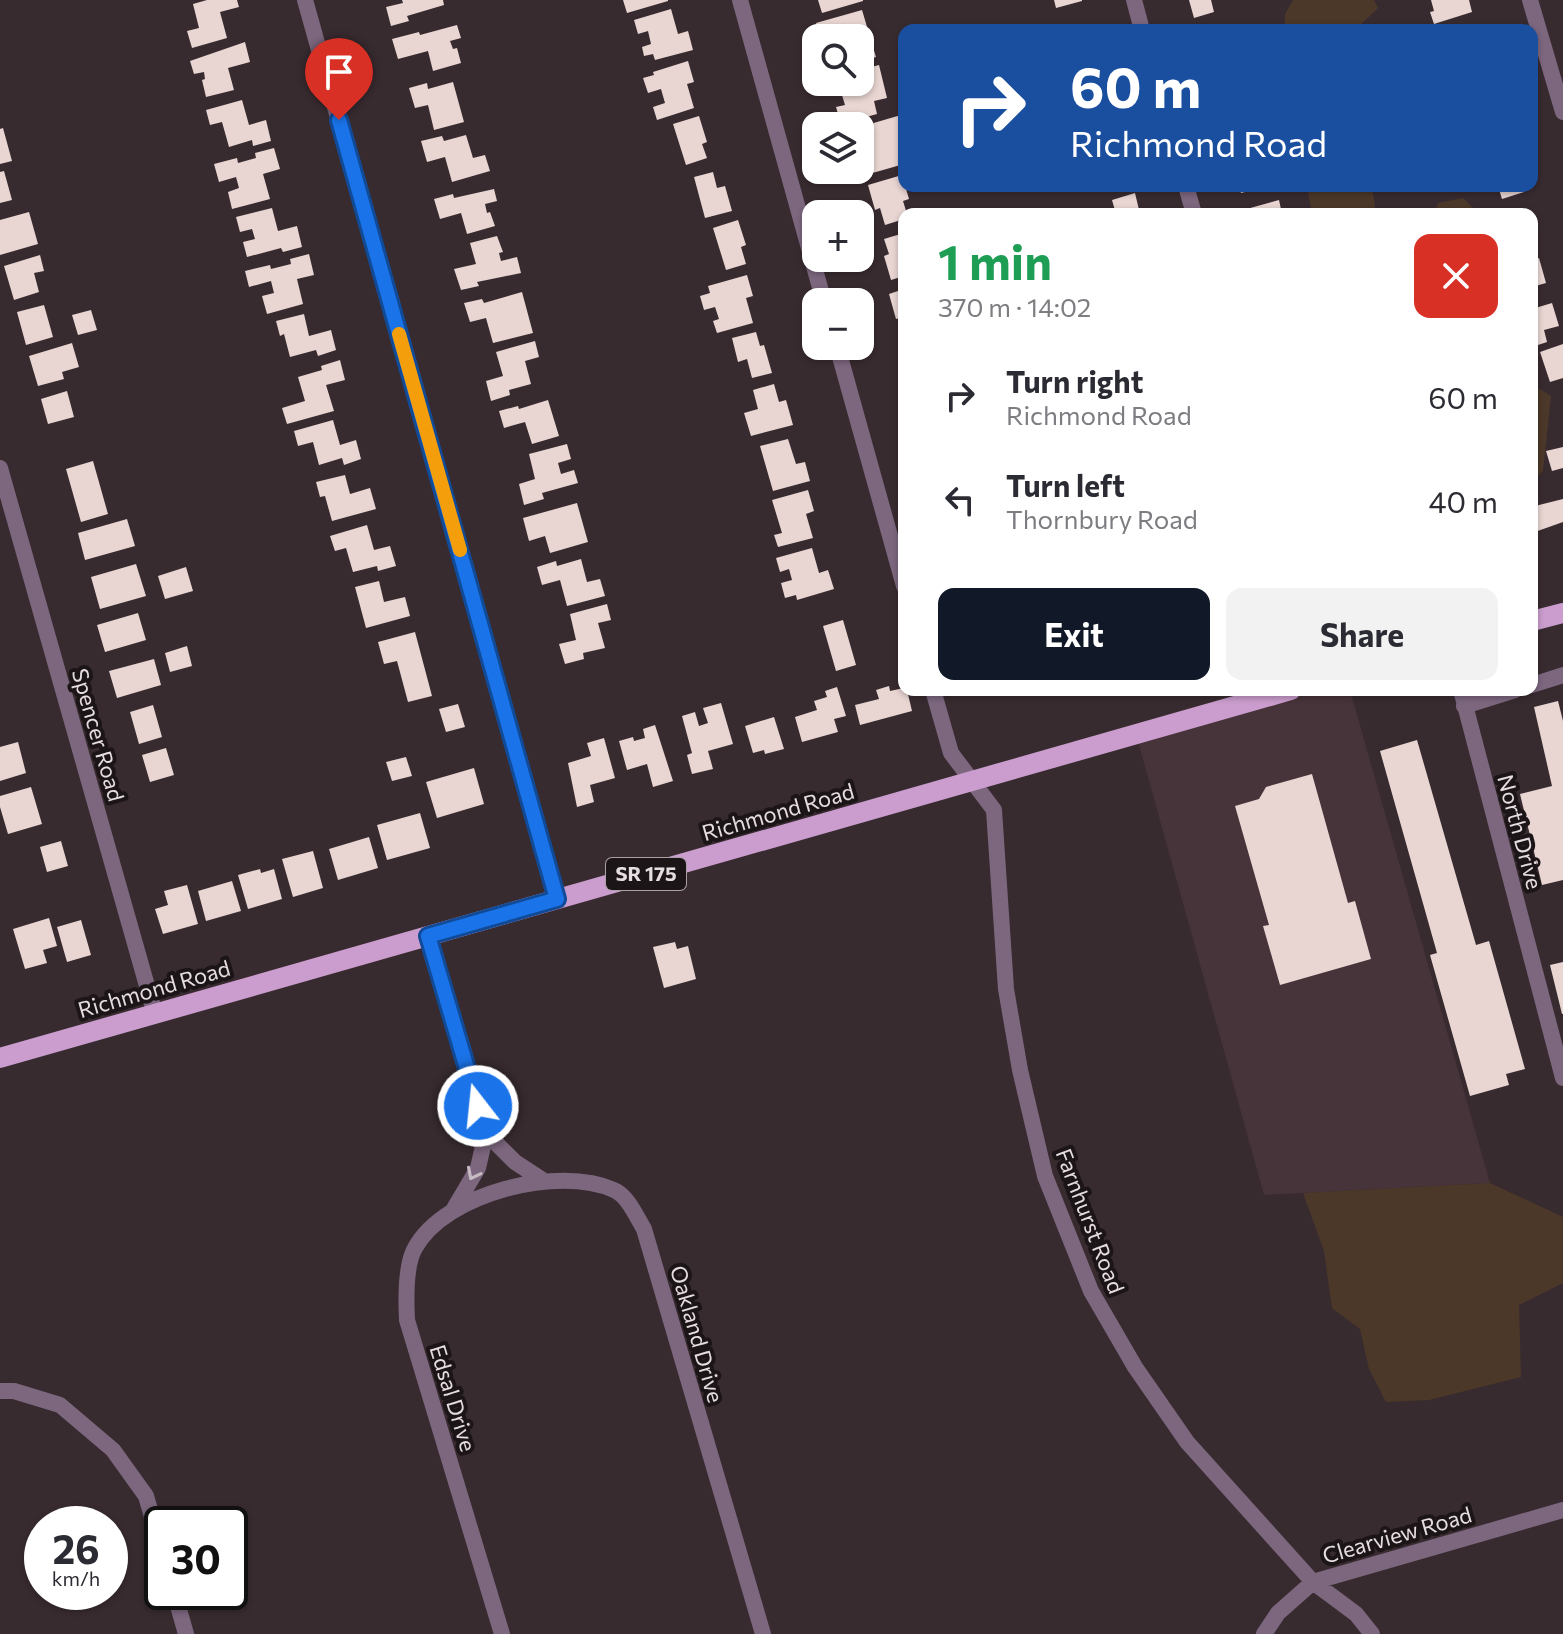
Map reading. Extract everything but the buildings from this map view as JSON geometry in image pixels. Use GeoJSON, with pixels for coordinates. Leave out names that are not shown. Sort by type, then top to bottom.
{"type":"FeatureCollection","features":[{"type":"Feature","properties":{"kind":"main road"},"geometry":{"type":"LineString","coordinates":[[1538,619],[1563,613]]}},
{"type":"Feature","properties":{"kind":"main road","name":"Richmond Road"},"geometry":{"type":"LineString","coordinates":[[0,1058],[1270,696]]}},
{"type":"Feature","properties":{"kind":"street"},"geometry":{"type":"LineString","coordinates":[[305,0],[557,899]]}},
{"type":"Feature","properties":{"kind":"street"},"geometry":{"type":"LineString","coordinates":[[740,0],[820,288]]}},
{"type":"Feature","properties":{"kind":"street"},"geometry":{"type":"LineString","coordinates":[[1134,0],[1140,24]]}},
{"type":"Feature","properties":{"kind":"street"},"geometry":{"type":"LineString","coordinates":[[1530,0],[1537,24]]}},
{"type":"Feature","properties":{"kind":"street"},"geometry":{"type":"LineString","coordinates":[[1538,27],[1563,112]]}},
{"type":"Feature","properties":{"kind":"street"},"geometry":{"type":"LineString","coordinates":[[841,360],[898,565]]}},
{"type":"Feature","properties":{"kind":"street","name":"Spencer Road"},"geometry":{"type":"LineString","coordinates":[[0,468],[155,1014]]}},
{"type":"Feature","properties":{"kind":"street"},"geometry":{"type":"LineString","coordinates":[[1538,683],[1563,675]]}},
{"type":"Feature","properties":{"kind":"street","name":"Farnhurst Road"},"geometry":{"type":"LineString","coordinates":[[935,696],[951,753],[994,810],[1006,989],[1020,1070],[1045,1176],[1091,1291],[1135,1367],[1187,1442],[1313,1582],[1356,1614],[1372,1634]]}},
{"type":"Feature","properties":{"kind":"street","name":"North Drive"},"geometry":{"type":"LineString","coordinates":[[1462,698],[1563,1078]]}},
{"type":"Feature","properties":{"kind":"street"},"geometry":{"type":"LineString","coordinates":[[428,936],[486,1133],[515,1162],[544,1181]]}},
{"type":"Feature","properties":{"kind":"street"},"geometry":{"type":"LineString","coordinates":[[452,1212],[478,1168],[486,1133]]}},
{"type":"Feature","properties":{"kind":"street","name":"Oakland Drive"},"geometry":{"type":"LineString","coordinates":[[476,1199],[508,1187],[544,1181],[584,1183],[616,1191],[628,1204],[644,1229],[763,1634]]}},
{"type":"Feature","properties":{"kind":"street","name":"Edsal Drive"},"geometry":{"type":"LineString","coordinates":[[476,1199],[452,1212],[428,1232],[414,1249],[406,1291],[407,1320],[502,1634]]}},
{"type":"Feature","properties":{"kind":"street"},"geometry":{"type":"LineString","coordinates":[[0,1391],[14,1391],[60,1405],[113,1450],[146,1496],[149,1506]]}},
{"type":"Feature","properties":{"kind":"street","name":"Clearview Road"},"geometry":{"type":"LineString","coordinates":[[1264,1634],[1278,1613],[1313,1582],[1563,1510]]}},
{"type":"Feature","properties":{"kind":"street"},"geometry":{"type":"LineString","coordinates":[[179,1610],[186,1634]]}},
{"type":"Feature","properties":{"kind":"shaded area"},"geometry":{"type":"Polygon","coordinates":[[[1293,0],[1374,0],[1378,8],[1361,24],[1285,24],[1285,14],[1293,0]]]}},
{"type":"Feature","properties":{"kind":"shaded area"},"geometry":{"type":"Polygon","coordinates":[[[1308,192],[1373,192],[1375,208],[1311,208],[1308,192]]]}},
{"type":"Feature","properties":{"kind":"shaded area"},"geometry":{"type":"Polygon","coordinates":[[[1463,198],[1473,208],[1436,208],[1438,203],[1463,198]]]}},
{"type":"Feature","properties":{"kind":"shaded area"},"geometry":{"type":"Polygon","coordinates":[[[1538,388],[1551,396],[1543,471],[1538,476],[1538,388]]]}},
{"type":"Feature","properties":{"kind":"shaded area"},"geometry":{"type":"Polygon","coordinates":[[[1270,696],[1352,696],[1490,1183],[1264,1195],[1136,734],[1270,696]]]}},
{"type":"Feature","properties":{"kind":"shaded area"},"geometry":{"type":"Polygon","coordinates":[[[1490,1183],[1563,1217],[1563,1283],[1519,1305],[1521,1377],[1429,1400],[1386,1402],[1369,1369],[1360,1329],[1332,1308],[1324,1251],[1303,1193],[1490,1183]]]}},
{"type":"Feature","properties":{"kind":"slow traffic"},"geometry":{"type":"LineString","coordinates":[[399,334],[460,550]]}},
{"type":"Feature","properties":{"kind":"route"},"geometry":{"type":"LineString","coordinates":[[339,120],[557,899],[428,936],[478,1106]]}}]}
